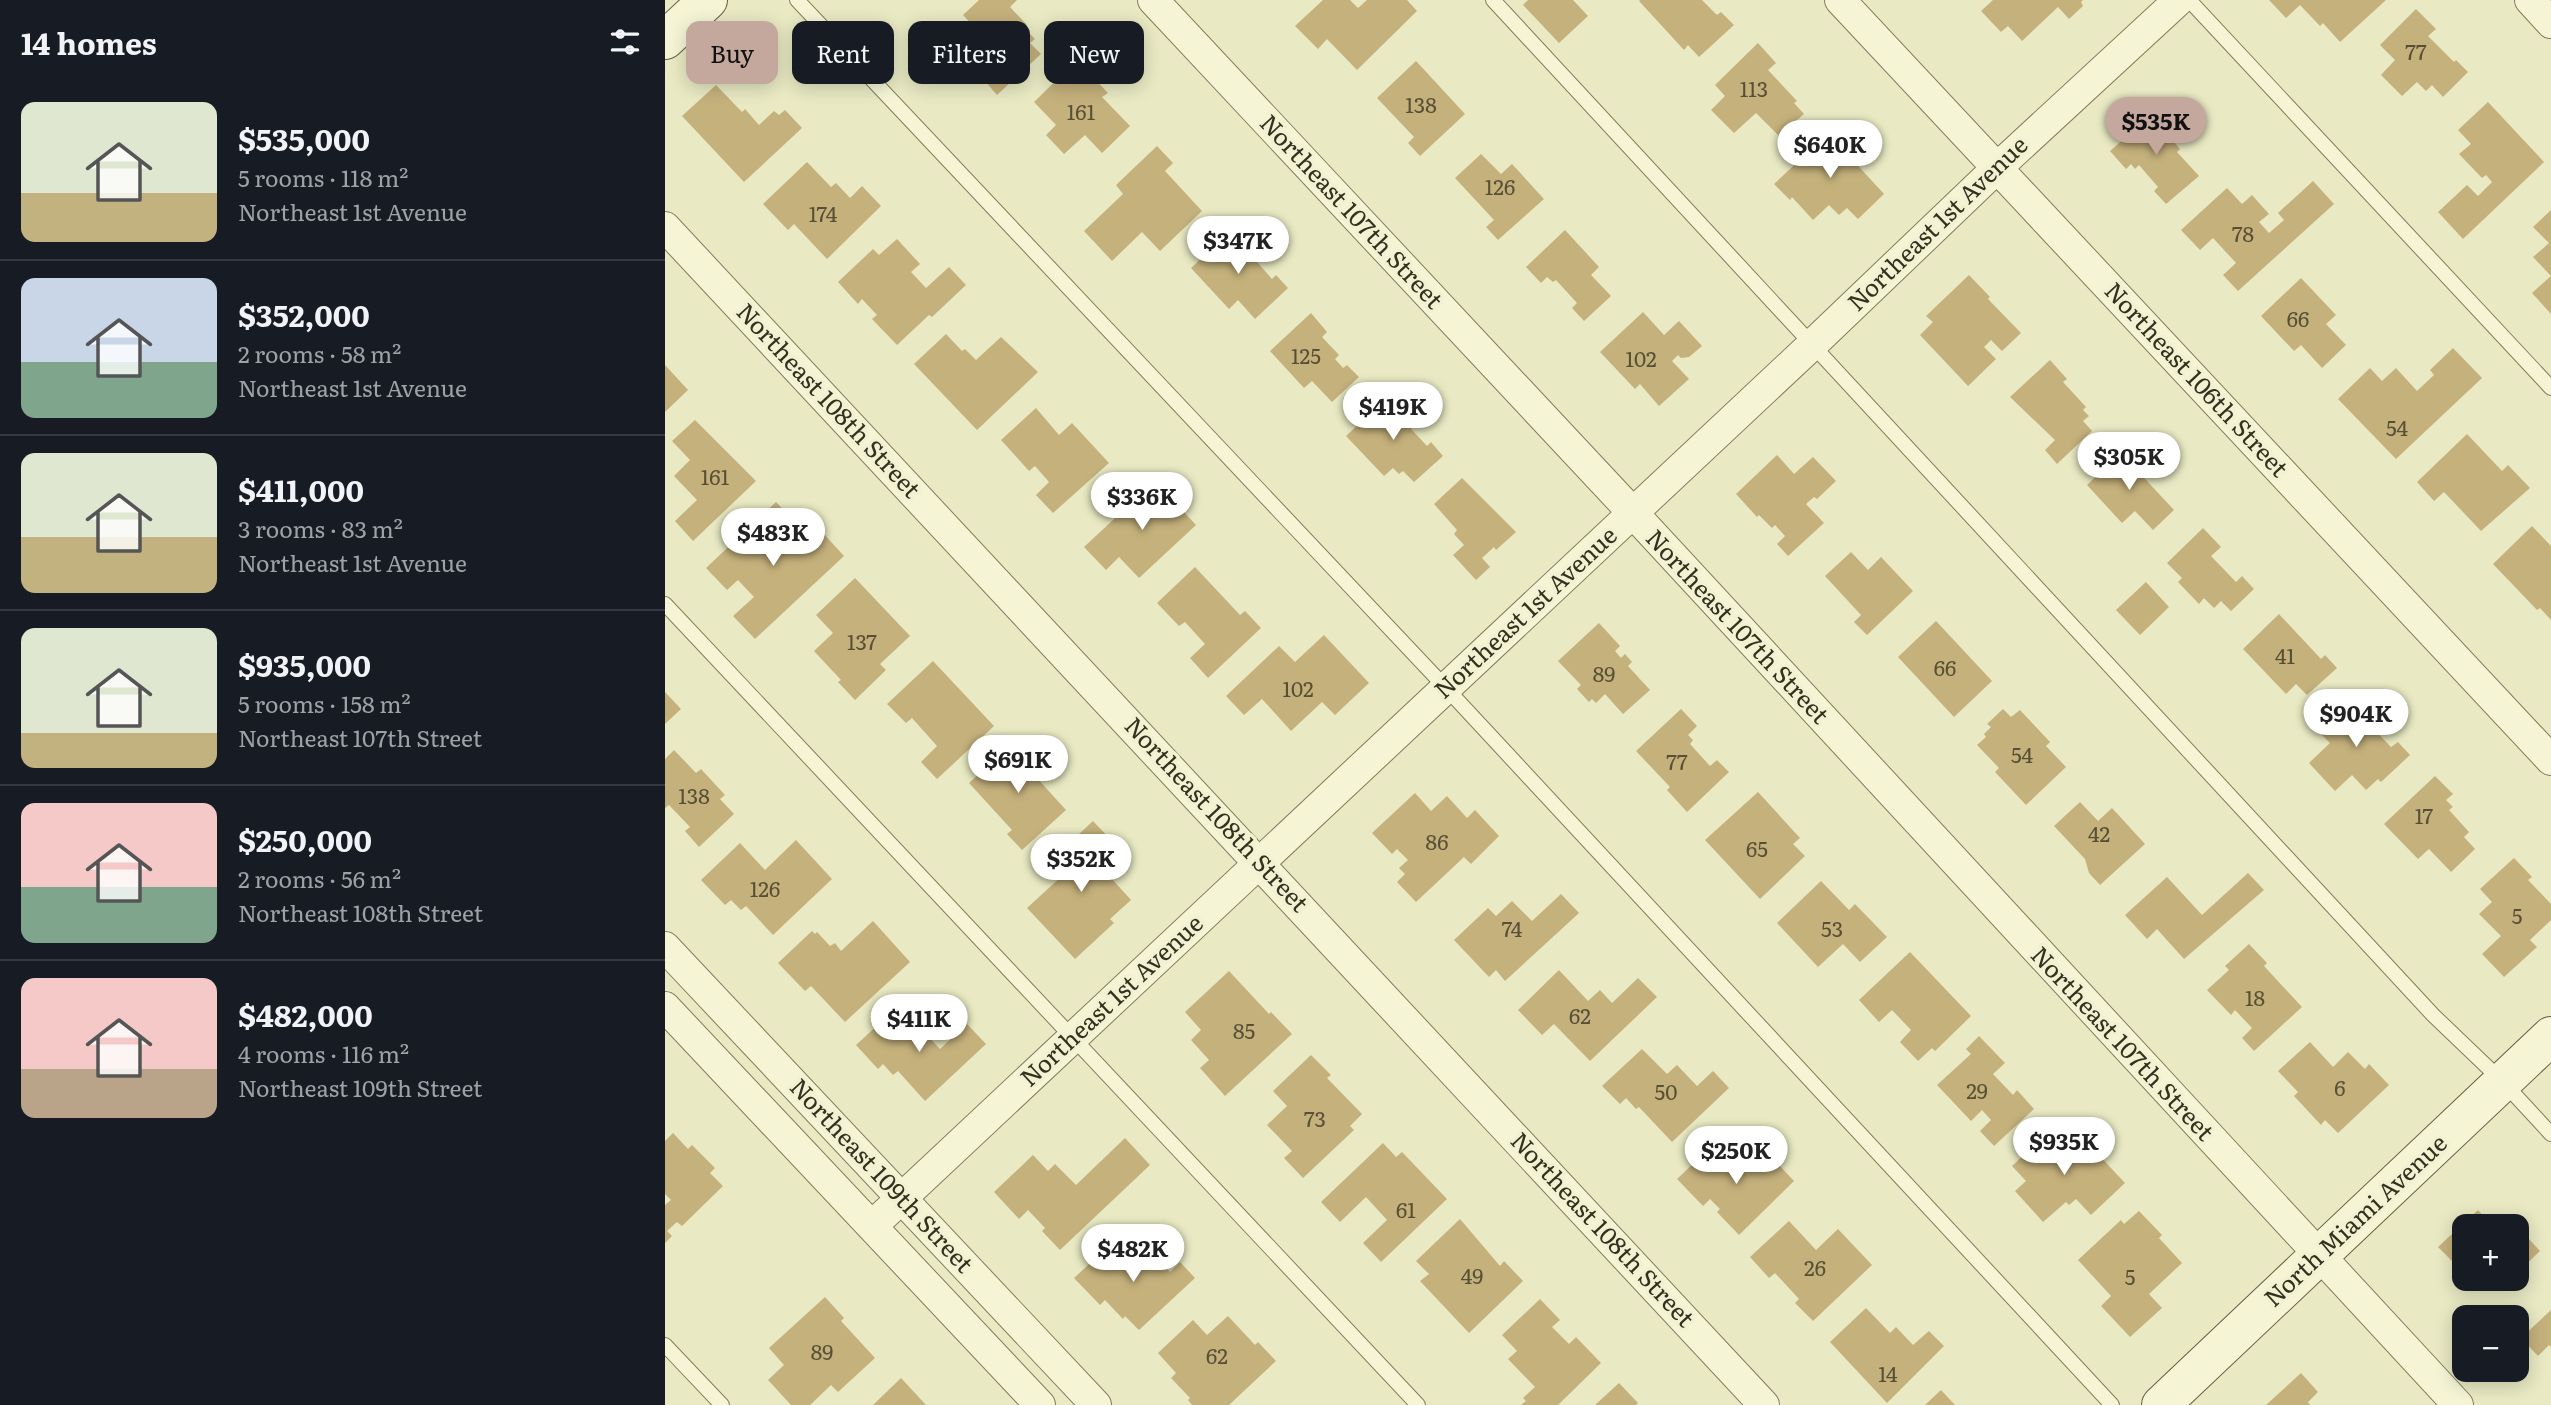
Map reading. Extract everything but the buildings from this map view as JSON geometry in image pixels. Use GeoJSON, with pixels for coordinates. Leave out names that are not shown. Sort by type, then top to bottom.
{"type":"FeatureCollection","features":[{"type":"Feature","properties":{"kind":"street"},"geometry":{"type":"LineString","coordinates":[[665,40],[708,0]]}},
{"type":"Feature","properties":{"kind":"street","name":"Northeast 107th Street"},"geometry":{"type":"LineString","coordinates":[[1153,0],[1633,513],[2458,1405]]}},
{"type":"Feature","properties":{"kind":"street","name":"Northeast 106th Street"},"geometry":{"type":"LineString","coordinates":[[1840,0],[2551,760]]}},
{"type":"Feature","properties":{"kind":"street","name":"Northeast 1st Avenue"},"geometry":{"type":"LineString","coordinates":[[872,1226],[2179,0]]}},
{"type":"Feature","properties":{"kind":"street"},"geometry":{"type":"LineString","coordinates":[[2530,0],[2551,23]]}},
{"type":"Feature","properties":{"kind":"street","name":"Northeast 108th Street"},"geometry":{"type":"LineString","coordinates":[[665,227],[1764,1405]]}},
{"type":"Feature","properties":{"kind":"street","name":"Northeast 109th Street"},"geometry":{"type":"LineString","coordinates":[[665,947],[1096,1405]]}},
{"type":"Feature","properties":{"kind":"street"},"geometry":{"type":"LineString","coordinates":[[665,993],[688,971]]}},
{"type":"Feature","properties":{"kind":"street","name":"Northeast 109th Street"},"geometry":{"type":"LineString","coordinates":[[665,1007],[1040,1405]]}},
{"type":"Feature","properties":{"kind":"street","name":"North Miami Avenue"},"geometry":{"type":"LineString","coordinates":[[2161,1405],[2551,1036]]}},
{"type":"Feature","properties":{"kind":"lane"},"geometry":{"type":"LineString","coordinates":[[797,0],[1446,688],[2112,1405]]}},
{"type":"Feature","properties":{"kind":"lane"},"geometry":{"type":"LineString","coordinates":[[1493,0],[2433,1015],[2503,1082],[2551,1134]]}},
{"type":"Feature","properties":{"kind":"lane"},"geometry":{"type":"LineString","coordinates":[[2189,0],[2551,388]]}},
{"type":"Feature","properties":{"kind":"lane"},"geometry":{"type":"LineString","coordinates":[[665,604],[1418,1405]]}},
{"type":"Feature","properties":{"kind":"lane"},"geometry":{"type":"LineString","coordinates":[[665,1345],[722,1405]]}}]}
